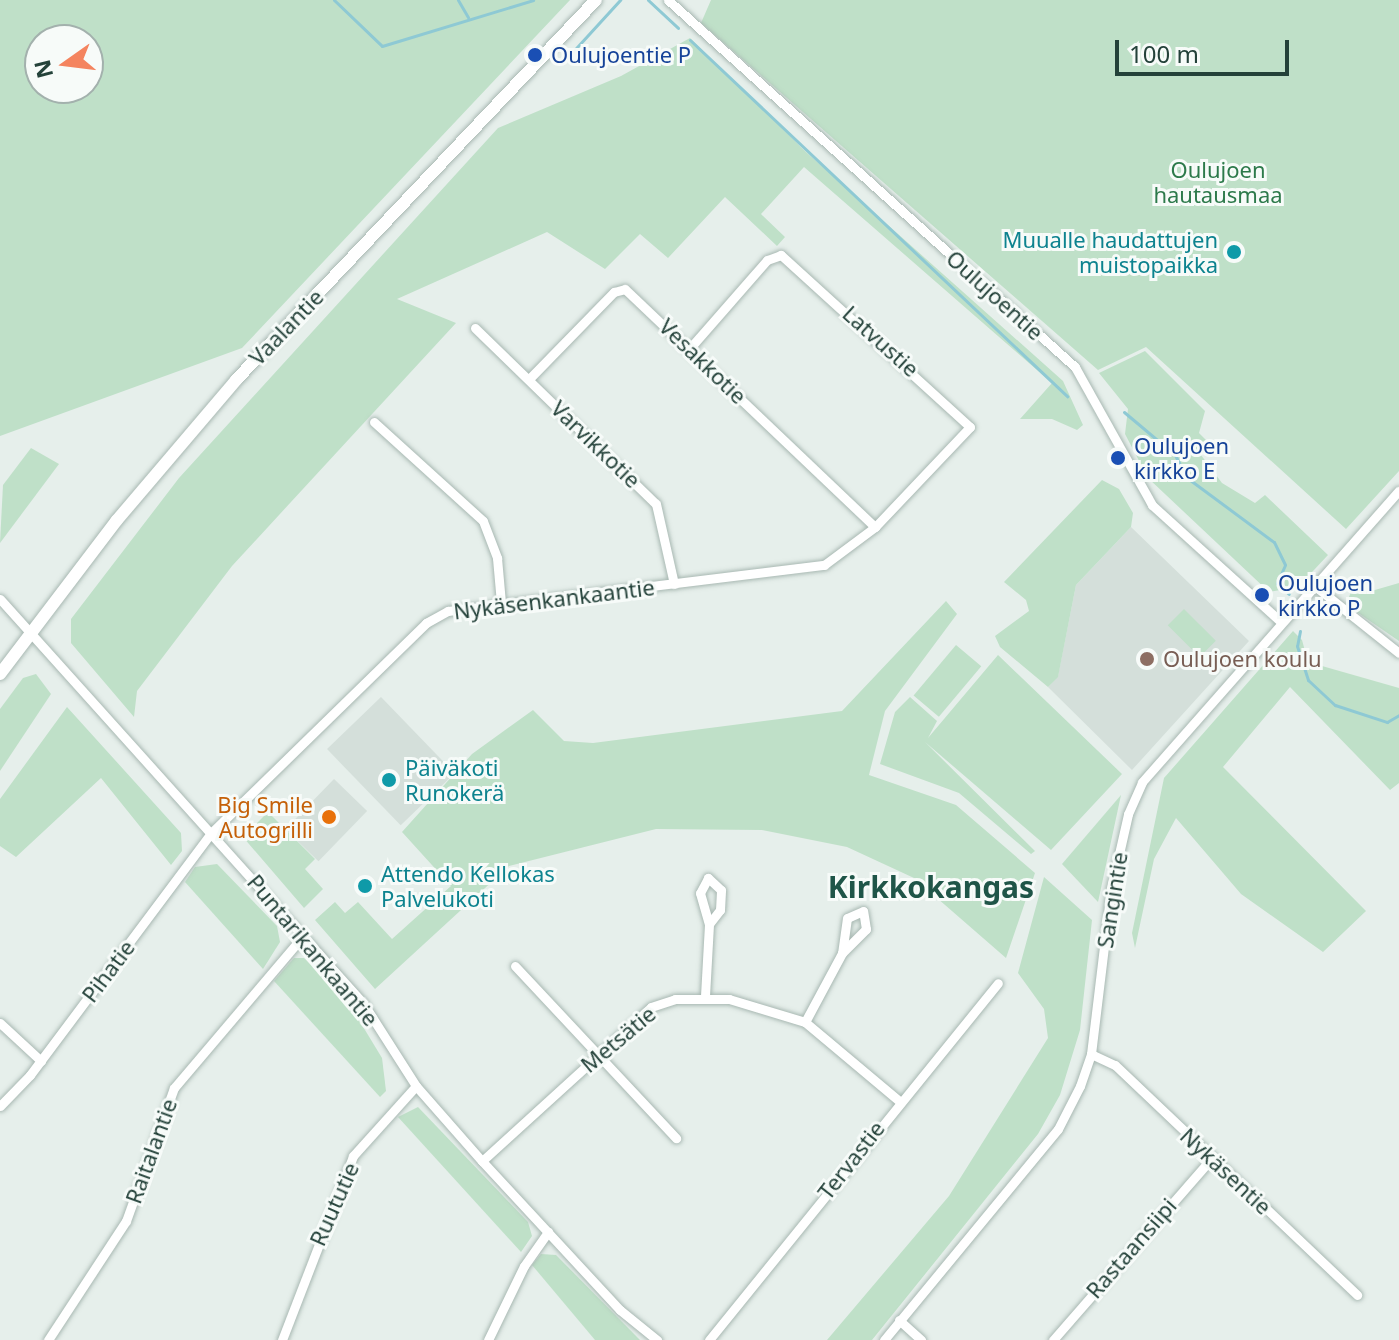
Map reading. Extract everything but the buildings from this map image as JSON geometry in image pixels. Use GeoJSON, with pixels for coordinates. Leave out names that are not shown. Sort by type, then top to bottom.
{"type":"FeatureCollection","features":[{"type":"Feature","properties":{"kind":"street","name":"Vaalantie"},"geometry":{"type":"LineString","coordinates":[[0,674],[236,380],[596,0]]}},
{"type":"Feature","properties":{"kind":"street","name":"Oulujoentie"},"geometry":{"type":"LineString","coordinates":[[668,0],[1075,367],[1146,498],[1281,622]]}},
{"type":"Feature","properties":{"kind":"street","name":"Latvustie"},"geometry":{"type":"LineString","coordinates":[[690,348],[767,260],[781,255],[965,418],[970,427],[965,437],[875,527]]}},
{"type":"Feature","properties":{"kind":"street","name":"Vesakkotie"},"geometry":{"type":"LineString","coordinates":[[529,379],[614,292],[625,289],[875,527]]}},
{"type":"Feature","properties":{"kind":"street","name":"Varvikkotie"},"geometry":{"type":"LineString","coordinates":[[475,328],[656,504],[674,584]]}},
{"type":"Feature","properties":{"kind":"street"},"geometry":{"type":"LineString","coordinates":[[374,422],[483,521],[497,558],[501,603]]}},
{"type":"Feature","properties":{"kind":"street","name":"Sangintie"},"geometry":{"type":"LineString","coordinates":[[884,1340],[1058,1129],[1091,1054],[1111,889],[1128,814],[1159,757],[1399,491]]}},
{"type":"Feature","properties":{"kind":"street","name":"Nykäsenkankaantie"},"geometry":{"type":"LineString","coordinates":[[211,833],[426,623],[448,611],[824,565],[875,527]]}},
{"type":"Feature","properties":{"kind":"street"},"geometry":{"type":"LineString","coordinates":[[1315,586],[1399,653]]}},
{"type":"Feature","properties":{"kind":"street","name":"Puntarikankaantie"},"geometry":{"type":"LineString","coordinates":[[0,599],[363,1003],[416,1086],[482,1161],[548,1232],[657,1340]]}},
{"type":"Feature","properties":{"kind":"street","name":"Pihatie"},"geometry":{"type":"LineString","coordinates":[[0,1106],[41,1061],[211,833]]}},
{"type":"Feature","properties":{"kind":"street"},"geometry":{"type":"LineString","coordinates":[[705,996],[709,924]]}},
{"type":"Feature","properties":{"kind":"street","name":"Raitalantie"},"geometry":{"type":"LineString","coordinates":[[48,1340],[104,1263],[126,1221],[174,1088],[303,936]]}},
{"type":"Feature","properties":{"kind":"street"},"geometry":{"type":"LineString","coordinates":[[805,1022],[842,953]]}},
{"type":"Feature","properties":{"kind":"street"},"geometry":{"type":"LineString","coordinates":[[515,966],[676,1138]]}},
{"type":"Feature","properties":{"kind":"street","name":"Tervastie"},"geometry":{"type":"LineString","coordinates":[[709,1340],[898,1100],[998,983]]}},
{"type":"Feature","properties":{"kind":"street","name":"Metsätie"},"geometry":{"type":"LineString","coordinates":[[482,1161],[651,1007],[705,996],[805,1022],[898,1100]]}},
{"type":"Feature","properties":{"kind":"street"},"geometry":{"type":"LineString","coordinates":[[0,1023],[41,1061]]}},
{"type":"Feature","properties":{"kind":"street","name":"Nykäsentie"},"geometry":{"type":"LineString","coordinates":[[1091,1054],[1115,1065],[1357,1295]]}},
{"type":"Feature","properties":{"kind":"street","name":"Ruututie"},"geometry":{"type":"LineString","coordinates":[[282,1340],[353,1156],[416,1086]]}},
{"type":"Feature","properties":{"kind":"street","name":"Rastaansiipi"},"geometry":{"type":"LineString","coordinates":[[1053,1340],[1212,1158]]}},
{"type":"Feature","properties":{"kind":"street"},"geometry":{"type":"LineString","coordinates":[[488,1340],[524,1266],[548,1232]]}},
{"type":"Feature","properties":{"kind":"street"},"geometry":{"type":"LineString","coordinates":[[899,1320],[921,1340]]}},
{"type":"Feature","properties":{"kind":"shaded area","name":"Oulujoen koulu"},"geometry":{"type":"Polygon","coordinates":[[[1131,527],[1249,641],[1132,770],[1048,687],[1058,676],[1076,585],[1131,527]]]}},
{"type":"Feature","properties":{"kind":"shaded area"},"geometry":{"type":"Polygon","coordinates":[[[381,697],[455,773],[401,825],[327,749],[381,697]]]}},
{"type":"Feature","properties":{"kind":"shaded area"},"geometry":{"type":"Polygon","coordinates":[[[334,779],[367,811],[318,861],[285,829],[334,779]]]}},
{"type":"Feature","properties":{"kind":"green space"},"geometry":{"type":"Polygon","coordinates":[[[0,0],[570,0],[242,348],[0,436],[0,0]]]}},
{"type":"Feature","properties":{"kind":"green space","name":"Oulujoen hautausmaa"},"geometry":{"type":"Polygon","coordinates":[[[711,0],[1399,0],[1399,471],[1346,529],[1146,347],[1098,370],[701,23],[711,0]]]}},
{"type":"Feature","properties":{"kind":"green space"},"geometry":{"type":"Polygon","coordinates":[[[690,38],[806,152],[1063,381],[1083,425],[1077,430],[1052,419],[1020,419],[1052,383],[804,167],[761,214],[785,237],[777,246],[725,197],[668,258],[640,234],[605,269],[547,232],[397,299],[456,323],[232,566],[137,691],[134,717],[71,643],[71,619],[179,478],[498,128],[621,76],[690,38]]]}},
{"type":"Feature","properties":{"kind":"green space"},"geometry":{"type":"Polygon","coordinates":[[[1145,351],[1205,411],[1199,433],[1210,444],[1201,455],[1222,483],[1255,503],[1265,495],[1328,555],[1298,587],[1269,592],[1148,478],[1125,434],[1128,409],[1099,373],[1145,351]]]}},
{"type":"Feature","properties":{"kind":"green space"},"geometry":{"type":"Polygon","coordinates":[[[31,448],[59,464],[0,543],[3,485],[31,448]]]}},
{"type":"Feature","properties":{"kind":"green space"},"geometry":{"type":"Polygon","coordinates":[[[1102,480],[1119,489],[1133,513],[1131,527],[1076,585],[1058,677],[1048,687],[1000,647],[995,636],[1029,611],[1026,600],[1004,582],[1102,480]]]}},
{"type":"Feature","properties":{"kind":"green space"},"geometry":{"type":"Polygon","coordinates":[[[1399,583],[1399,641],[1351,608],[1349,597],[1353,587],[1368,592],[1399,583]]]}},
{"type":"Feature","properties":{"kind":"green space"},"geometry":{"type":"Polygon","coordinates":[[[946,601],[957,614],[885,711],[869,775],[956,805],[1035,873],[1006,958],[914,878],[847,847],[762,830],[656,829],[509,866],[375,989],[315,920],[335,902],[345,913],[358,902],[392,939],[451,886],[402,832],[472,754],[533,710],[564,741],[593,743],[842,711],[946,601]]]}},
{"type":"Feature","properties":{"kind":"green space"},"geometry":{"type":"Polygon","coordinates":[[[1184,609],[1216,641],[1200,657],[1168,625],[1184,609]]]}},
{"type":"Feature","properties":{"kind":"green space"},"geometry":{"type":"Polygon","coordinates":[[[1293,631],[1302,640],[1308,662],[1399,688],[1399,783],[1390,790],[1290,687],[1223,767],[1366,911],[1323,952],[1241,894],[1176,818],[1154,859],[1135,948],[1132,933],[1164,778],[1293,631]]]}},
{"type":"Feature","properties":{"kind":"green space"},"geometry":{"type":"Polygon","coordinates":[[[956,645],[981,666],[939,717],[914,696],[956,645]]]}},
{"type":"Feature","properties":{"kind":"green space"},"geometry":{"type":"Polygon","coordinates":[[[998,655],[1122,774],[1051,850],[925,742],[1035,851],[1031,854],[959,793],[880,764],[895,712],[910,697],[937,721],[928,738],[998,655]]]}},
{"type":"Feature","properties":{"kind":"green space"},"geometry":{"type":"Polygon","coordinates":[[[36,674],[51,694],[0,771],[0,709],[23,678],[36,674]]]}},
{"type":"Feature","properties":{"kind":"green space"},"geometry":{"type":"Polygon","coordinates":[[[67,707],[181,833],[182,851],[171,865],[101,778],[16,857],[0,846],[0,799],[67,707]]]}},
{"type":"Feature","properties":{"kind":"green space"},"geometry":{"type":"Polygon","coordinates":[[[1121,795],[1098,902],[1062,864],[1121,795]]]}},
{"type":"Feature","properties":{"kind":"green space"},"geometry":{"type":"Polygon","coordinates":[[[268,812],[315,859],[305,869],[323,889],[304,908],[243,837],[268,812]]]}},
{"type":"Feature","properties":{"kind":"green space"},"geometry":{"type":"Polygon","coordinates":[[[217,864],[277,926],[280,942],[263,969],[185,882],[195,867],[217,864]]]}},
{"type":"Feature","properties":{"kind":"green space"},"geometry":{"type":"Polygon","coordinates":[[[1044,877],[1092,920],[1080,1030],[1060,1095],[1038,1134],[872,1340],[827,1340],[949,1196],[1048,1038],[1044,1009],[1018,973],[1044,877]]]}},
{"type":"Feature","properties":{"kind":"green space"},"geometry":{"type":"Polygon","coordinates":[[[294,958],[304,958],[345,997],[382,1058],[386,1091],[380,1097],[274,981],[294,958]]]}},
{"type":"Feature","properties":{"kind":"green space"},"geometry":{"type":"Polygon","coordinates":[[[418,1107],[528,1222],[532,1236],[521,1252],[398,1117],[418,1107]]]}},
{"type":"Feature","properties":{"kind":"green space"},"geometry":{"type":"Polygon","coordinates":[[[541,1254],[556,1255],[640,1340],[595,1340],[532,1265],[541,1254]]]}},
{"type":"Feature","properties":{"kind":"waterway"},"geometry":{"type":"LineString","coordinates":[[334,0],[382,46],[533,0]]}},
{"type":"Feature","properties":{"kind":"waterway"},"geometry":{"type":"LineString","coordinates":[[458,0],[468,17]]}},
{"type":"Feature","properties":{"kind":"waterway"},"geometry":{"type":"LineString","coordinates":[[567,58],[620,0]]}},
{"type":"Feature","properties":{"kind":"waterway"},"geometry":{"type":"LineString","coordinates":[[648,0],[678,28]]}},
{"type":"Feature","properties":{"kind":"waterway"},"geometry":{"type":"LineString","coordinates":[[690,40],[1067,396]]}},
{"type":"Feature","properties":{"kind":"waterway"},"geometry":{"type":"LineString","coordinates":[[1124,412],[1175,455],[1186,477],[1274,542],[1285,565],[1277,583],[1289,594]]}},
{"type":"Feature","properties":{"kind":"waterway"},"geometry":{"type":"LineString","coordinates":[[1300,631],[1297,646],[1308,680],[1335,705],[1387,722],[1399,715]]}},
{"type":"Feature","properties":{"kind":"place","name":"Oulujoentie P"},"geometry":{"type":"Point","coordinates":[535,55]}},
{"type":"Feature","properties":{"kind":"place","name":"Muualle haudattujen muistopaikka"},"geometry":{"type":"Point","coordinates":[1234,252]}},
{"type":"Feature","properties":{"kind":"place","name":"Oulujoen kirkko E"},"geometry":{"type":"Point","coordinates":[1118,458]}},
{"type":"Feature","properties":{"kind":"place","name":"Oulujoen kirkko P"},"geometry":{"type":"Point","coordinates":[1262,595]}},
{"type":"Feature","properties":{"kind":"place","name":"Oulujoen koulu"},"geometry":{"type":"Point","coordinates":[1147,659]}},
{"type":"Feature","properties":{"kind":"place","name":"Päiväkoti Runokerä"},"geometry":{"type":"Point","coordinates":[389,780]}},
{"type":"Feature","properties":{"kind":"place","name":"Big Smile Autogrilli"},"geometry":{"type":"Point","coordinates":[329,817]}},
{"type":"Feature","properties":{"kind":"place","name":"Attendo Kellokas Palvelukoti"},"geometry":{"type":"Point","coordinates":[365,886]}},
{"type":"Feature","properties":{"kind":"district","name":"Kirkkokangas"},"geometry":{"type":"Point","coordinates":[931,887]}}]}
